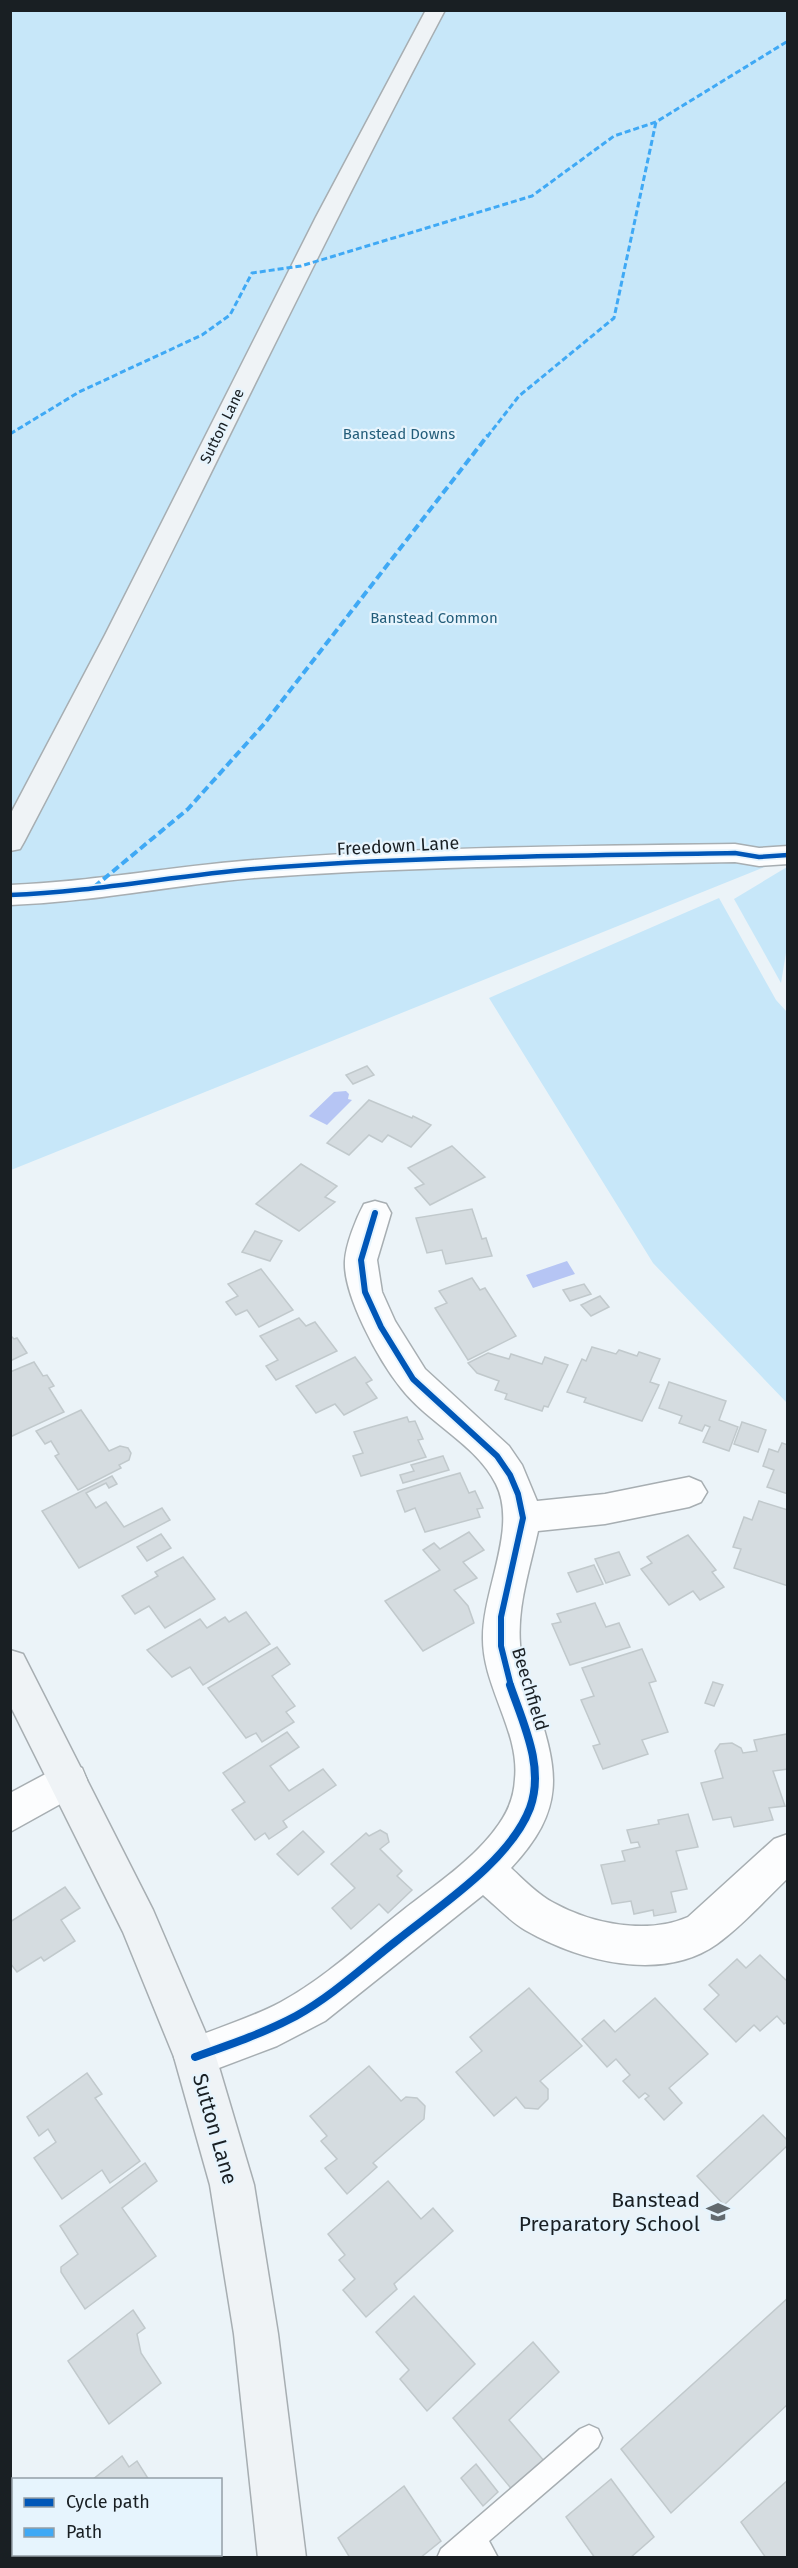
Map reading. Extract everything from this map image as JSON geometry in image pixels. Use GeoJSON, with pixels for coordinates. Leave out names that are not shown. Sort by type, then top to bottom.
{"type":"FeatureCollection","features":[{"type":"Feature","properties":{"kind":"main road","name":"Sutton Lane"},"geometry":{"type":"LineString","coordinates":[[10,842],[143,587],[306,256],[436,10]]}},
{"type":"Feature","properties":{"kind":"main road","name":"Sutton Lane"},"geometry":{"type":"LineString","coordinates":[[10,1666],[139,1923],[195,2057],[232,2185],[256,2334],[282,2558]]}},
{"type":"Feature","properties":{"kind":"street","name":"Freedown Lane"},"geometry":{"type":"LineString","coordinates":[[10,896],[91,889],[252,869],[430,859],[788,855]]}},
{"type":"Feature","properties":{"kind":"street","name":"Beechfield"},"geometry":{"type":"LineString","coordinates":[[195,2057],[258,2035],[304,2013],[483,1870],[512,1839],[530,1809],[535,1777],[532,1749],[510,1683],[501,1646],[501,1617],[523,1518],[510,1474],[497,1456],[413,1379],[381,1327],[365,1292],[361,1260],[375,1214]]}},
{"type":"Feature","properties":{"kind":"street"},"geometry":{"type":"LineString","coordinates":[[523,1518],[605,1509],[689,1492]]}},
{"type":"Feature","properties":{"kind":"street"},"geometry":{"type":"LineString","coordinates":[[10,1814],[68,1780]]}},
{"type":"Feature","properties":{"kind":"street"},"geometry":{"type":"LineString","coordinates":[[483,1870],[538,1916],[572,1931],[610,1942],[640,1946],[675,1943],[702,1931],[788,1852]]}},
{"type":"Feature","properties":{"kind":"lane"},"geometry":{"type":"LineString","coordinates":[[450,2558],[479,2549],[589,2438]]}},
{"type":"Feature","properties":{"kind":"green space","name":"Banstead Downs"},"geometry":{"type":"Polygon","coordinates":[[[10,11],[788,11],[787,858],[11,1170],[10,11]]]}},
{"type":"Feature","properties":{"kind":"green space"},"geometry":{"type":"Polygon","coordinates":[[[787,867],[787,947],[781,983],[734,899],[787,867]]]}},
{"type":"Feature","properties":{"kind":"green space"},"geometry":{"type":"Polygon","coordinates":[[[719,898],[776,1000],[787,1012],[787,1403],[653,1263],[489,998],[719,898]]]}},
{"type":"Feature","properties":{"kind":"water"},"geometry":{"type":"Polygon","coordinates":[[[346,1091],[349,1094],[348,1099],[352,1100],[327,1125],[309,1116],[334,1092],[346,1091]]]}},
{"type":"Feature","properties":{"kind":"water"},"geometry":{"type":"Polygon","coordinates":[[[567,1261],[575,1274],[533,1288],[526,1275],[567,1261]]]}},
{"type":"Feature","properties":{"kind":"building"},"geometry":{"type":"Polygon","coordinates":[[[367,1066],[374,1075],[353,1084],[346,1075],[367,1066]]]}},
{"type":"Feature","properties":{"kind":"building"},"geometry":{"type":"Polygon","coordinates":[[[369,1100],[431,1125],[411,1147],[388,1135],[382,1142],[369,1135],[349,1155],[327,1143],[369,1100]]]}},
{"type":"Feature","properties":{"kind":"building"},"geometry":{"type":"Polygon","coordinates":[[[452,1146],[485,1177],[430,1205],[415,1188],[424,1184],[408,1168],[452,1146]]]}},
{"type":"Feature","properties":{"kind":"building"},"geometry":{"type":"Polygon","coordinates":[[[301,1164],[337,1186],[325,1197],[335,1202],[299,1231],[256,1204],[301,1164]]]}},
{"type":"Feature","properties":{"kind":"building"},"geometry":{"type":"Polygon","coordinates":[[[472,1209],[482,1239],[486,1238],[492,1256],[446,1264],[442,1250],[427,1253],[416,1218],[472,1209]]]}},
{"type":"Feature","properties":{"kind":"building"},"geometry":{"type":"Polygon","coordinates":[[[255,1231],[282,1241],[270,1261],[242,1252],[255,1231]]]}},
{"type":"Feature","properties":{"kind":"building"},"geometry":{"type":"Polygon","coordinates":[[[261,1269],[293,1310],[259,1327],[247,1310],[236,1315],[226,1302],[238,1296],[228,1284],[261,1269]]]}},
{"type":"Feature","properties":{"kind":"building"},"geometry":{"type":"Polygon","coordinates":[[[472,1278],[480,1290],[485,1288],[516,1336],[468,1360],[435,1308],[447,1303],[439,1291],[472,1278]]]}},
{"type":"Feature","properties":{"kind":"building"},"geometry":{"type":"Polygon","coordinates":[[[584,1284],[591,1294],[570,1301],[563,1290],[584,1284]]]}},
{"type":"Feature","properties":{"kind":"building"},"geometry":{"type":"Polygon","coordinates":[[[600,1296],[609,1307],[591,1316],[581,1305],[600,1296]]]}},
{"type":"Feature","properties":{"kind":"building"},"geometry":{"type":"Polygon","coordinates":[[[299,1318],[306,1326],[315,1322],[337,1351],[276,1380],[266,1366],[278,1360],[260,1336],[299,1318]]]}},
{"type":"Feature","properties":{"kind":"building"},"geometry":{"type":"Polygon","coordinates":[[[10,1335],[14,1339],[17,1338],[27,1353],[10,1361],[10,1335]]]}},
{"type":"Feature","properties":{"kind":"building"},"geometry":{"type":"Polygon","coordinates":[[[592,1347],[616,1354],[619,1350],[637,1356],[639,1352],[660,1359],[650,1382],[659,1385],[642,1421],[584,1402],[586,1398],[567,1392],[582,1359],[586,1361],[592,1347]]]}},
{"type":"Feature","properties":{"kind":"building"},"geometry":{"type":"Polygon","coordinates":[[[488,1353],[509,1359],[511,1354],[542,1364],[545,1357],[568,1365],[548,1407],[544,1406],[542,1411],[505,1399],[507,1394],[495,1390],[499,1381],[477,1373],[468,1363],[488,1353]]]}},
{"type":"Feature","properties":{"kind":"building"},"geometry":{"type":"Polygon","coordinates":[[[355,1357],[372,1380],[366,1383],[377,1398],[344,1415],[335,1404],[316,1413],[296,1386],[355,1357]]]}},
{"type":"Feature","properties":{"kind":"building"},"geometry":{"type":"Polygon","coordinates":[[[34,1362],[43,1376],[47,1375],[54,1386],[49,1388],[64,1412],[10,1437],[10,1372],[34,1362]]]}},
{"type":"Feature","properties":{"kind":"building"},"geometry":{"type":"Polygon","coordinates":[[[669,1382],[726,1401],[719,1420],[738,1427],[729,1451],[703,1442],[710,1427],[705,1425],[702,1431],[679,1423],[682,1416],[659,1408],[669,1382]]]}},
{"type":"Feature","properties":{"kind":"building"},"geometry":{"type":"Polygon","coordinates":[[[81,1410],[109,1451],[120,1446],[128,1448],[131,1453],[129,1460],[119,1465],[121,1468],[78,1490],[55,1456],[59,1454],[51,1441],[45,1444],[36,1431],[81,1410]]]}},
{"type":"Feature","properties":{"kind":"building"},"geometry":{"type":"Polygon","coordinates":[[[407,1417],[409,1422],[415,1421],[423,1439],[418,1440],[426,1457],[361,1476],[353,1456],[363,1453],[354,1432],[407,1417]]]}},
{"type":"Feature","properties":{"kind":"building"},"geometry":{"type":"Polygon","coordinates":[[[742,1422],[766,1430],[758,1452],[734,1444],[742,1422]]]}},
{"type":"Feature","properties":{"kind":"building"},"geometry":{"type":"Polygon","coordinates":[[[782,1443],[788,1445],[788,1494],[767,1487],[774,1470],[763,1466],[769,1449],[778,1452],[782,1443]]]}},
{"type":"Feature","properties":{"kind":"building"},"geometry":{"type":"Polygon","coordinates":[[[443,1456],[449,1470],[403,1483],[400,1475],[414,1471],[411,1465],[443,1456]]]}},
{"type":"Feature","properties":{"kind":"building"},"geometry":{"type":"Polygon","coordinates":[[[460,1473],[469,1493],[475,1491],[483,1508],[477,1509],[480,1517],[425,1532],[415,1508],[405,1512],[397,1491],[460,1473]]]}},
{"type":"Feature","properties":{"kind":"building"},"geometry":{"type":"Polygon","coordinates":[[[112,1476],[117,1484],[109,1488],[106,1483],[86,1493],[96,1508],[106,1502],[124,1527],[162,1508],[170,1520],[79,1568],[42,1511],[112,1476]]]}},
{"type":"Feature","properties":{"kind":"building"},"geometry":{"type":"Polygon","coordinates":[[[759,1501],[788,1510],[788,1586],[734,1568],[741,1549],[733,1547],[744,1517],[752,1520],[759,1501]]]}},
{"type":"Feature","properties":{"kind":"building"},"geometry":{"type":"Polygon","coordinates":[[[469,1532],[484,1550],[463,1562],[477,1578],[454,1590],[468,1606],[474,1623],[423,1651],[385,1601],[440,1570],[423,1550],[434,1543],[440,1549],[469,1532]]]}},
{"type":"Feature","properties":{"kind":"building"},"geometry":{"type":"Polygon","coordinates":[[[161,1534],[171,1548],[147,1561],[137,1547],[161,1534]]]}},
{"type":"Feature","properties":{"kind":"building"},"geometry":{"type":"Polygon","coordinates":[[[688,1535],[716,1570],[712,1572],[724,1587],[700,1600],[693,1591],[669,1605],[641,1569],[652,1563],[647,1557],[688,1535]]]}},
{"type":"Feature","properties":{"kind":"building"},"geometry":{"type":"Polygon","coordinates":[[[619,1552],[630,1575],[606,1583],[595,1559],[619,1552]]]}},
{"type":"Feature","properties":{"kind":"building"},"geometry":{"type":"Polygon","coordinates":[[[183,1557],[215,1599],[165,1628],[149,1606],[135,1614],[122,1596],[158,1576],[155,1572],[183,1557]]]}},
{"type":"Feature","properties":{"kind":"building"},"geometry":{"type":"Polygon","coordinates":[[[594,1565],[603,1584],[577,1592],[568,1573],[594,1565]]]}},
{"type":"Feature","properties":{"kind":"building"},"geometry":{"type":"Polygon","coordinates":[[[595,1603],[606,1627],[619,1623],[630,1647],[570,1665],[552,1624],[561,1622],[557,1614],[595,1603]]]}},
{"type":"Feature","properties":{"kind":"building"},"geometry":{"type":"Polygon","coordinates":[[[246,1612],[270,1644],[203,1685],[190,1667],[172,1677],[147,1650],[200,1619],[207,1628],[225,1617],[229,1622],[246,1612]]]}},
{"type":"Feature","properties":{"kind":"building"},"geometry":{"type":"Polygon","coordinates":[[[277,1647],[290,1664],[272,1676],[295,1706],[286,1712],[294,1722],[262,1742],[256,1733],[246,1738],[208,1688],[277,1647]]]}},
{"type":"Feature","properties":{"kind":"building"},"geometry":{"type":"Polygon","coordinates":[[[642,1649],[656,1681],[649,1683],[668,1732],[642,1740],[648,1754],[603,1769],[593,1746],[600,1744],[581,1700],[594,1696],[582,1668],[642,1649]]]}},
{"type":"Feature","properties":{"kind":"building"},"geometry":{"type":"Polygon","coordinates":[[[713,1682],[723,1685],[714,1706],[705,1703],[713,1682]]]}},
{"type":"Feature","properties":{"kind":"building"},"geometry":{"type":"Polygon","coordinates":[[[287,1732],[299,1747],[270,1766],[289,1791],[323,1769],[336,1785],[283,1821],[287,1827],[269,1839],[265,1833],[255,1840],[232,1810],[245,1802],[223,1773],[287,1732]]]}},
{"type":"Feature","properties":{"kind":"building"},"geometry":{"type":"Polygon","coordinates":[[[787,1734],[788,1769],[773,1771],[785,1806],[769,1808],[773,1820],[734,1827],[731,1817],[713,1820],[701,1783],[723,1778],[715,1751],[720,1744],[732,1743],[741,1748],[743,1753],[757,1751],[754,1740],[787,1734]]]}},
{"type":"Feature","properties":{"kind":"building"},"geometry":{"type":"Polygon","coordinates":[[[688,1814],[698,1847],[676,1851],[687,1889],[671,1892],[676,1912],[654,1916],[653,1910],[634,1914],[631,1901],[612,1904],[601,1865],[625,1861],[622,1851],[640,1847],[638,1842],[631,1843],[627,1830],[659,1824],[658,1820],[688,1814]]]}},
{"type":"Feature","properties":{"kind":"building"},"geometry":{"type":"Polygon","coordinates":[[[380,1830],[387,1834],[389,1842],[380,1849],[402,1871],[397,1876],[412,1890],[388,1913],[379,1904],[351,1929],[332,1908],[355,1888],[331,1864],[366,1833],[369,1836],[380,1830]]]}},
{"type":"Feature","properties":{"kind":"building"},"geometry":{"type":"Polygon","coordinates":[[[303,1831],[324,1852],[298,1875],[277,1854],[303,1831]]]}},
{"type":"Feature","properties":{"kind":"building"},"geometry":{"type":"Polygon","coordinates":[[[65,1887],[80,1908],[61,1920],[75,1941],[44,1961],[41,1957],[17,1972],[10,1963],[10,1922],[65,1887]]]}},
{"type":"Feature","properties":{"kind":"building"},"geometry":{"type":"Polygon","coordinates":[[[760,1955],[788,1982],[788,2021],[784,2024],[777,2016],[760,2031],[754,2025],[736,2042],[704,2009],[719,1995],[709,1985],[737,1959],[746,1968],[760,1955]]]}},
{"type":"Feature","properties":{"kind":"building"},"geometry":{"type":"Polygon","coordinates":[[[529,1988],[582,2046],[540,2081],[548,2089],[548,2099],[538,2109],[525,2108],[516,2097],[494,2116],[456,2072],[482,2051],[470,2037],[529,1988]]]}},
{"type":"Feature","properties":{"kind":"building"},"geometry":{"type":"Polygon","coordinates":[[[655,1998],[708,2054],[669,2088],[682,2103],[664,2120],[645,2099],[649,2096],[645,2093],[639,2098],[623,2081],[630,2075],[616,2059],[607,2067],[582,2039],[604,2020],[615,2032],[655,1998]]]}},
{"type":"Feature","properties":{"kind":"building"},"geometry":{"type":"Polygon","coordinates":[[[369,2066],[401,2101],[406,2097],[417,2098],[425,2106],[424,2119],[373,2163],[377,2167],[347,2194],[325,2168],[337,2159],[321,2141],[327,2136],[310,2116],[369,2066]]]}},
{"type":"Feature","properties":{"kind":"building"},"geometry":{"type":"Polygon","coordinates":[[[87,2073],[102,2094],[95,2098],[140,2161],[110,2183],[102,2170],[62,2199],[34,2158],[56,2142],[48,2129],[39,2136],[27,2117],[87,2073]]]}},
{"type":"Feature","properties":{"kind":"building"},"geometry":{"type":"Polygon","coordinates":[[[763,2115],[788,2141],[788,2145],[724,2205],[697,2176],[763,2115]]]}},
{"type":"Feature","properties":{"kind":"building"},"geometry":{"type":"Polygon","coordinates":[[[145,2163],[157,2181],[122,2208],[156,2256],[85,2309],[61,2272],[61,2267],[78,2254],[60,2226],[145,2163]]]}},
{"type":"Feature","properties":{"kind":"building"},"geometry":{"type":"Polygon","coordinates":[[[388,2181],[421,2219],[433,2208],[453,2231],[394,2284],[397,2289],[366,2317],[343,2290],[355,2279],[339,2260],[345,2255],[328,2234],[388,2181]]]}},
{"type":"Feature","properties":{"kind":"building"},"geometry":{"type":"Polygon","coordinates":[[[414,2296],[475,2364],[427,2411],[400,2379],[409,2370],[376,2332],[414,2296]]]}},
{"type":"Feature","properties":{"kind":"building"},"geometry":{"type":"Polygon","coordinates":[[[788,2298],[788,2404],[671,2513],[621,2449],[788,2298]]]}},
{"type":"Feature","properties":{"kind":"building"},"geometry":{"type":"Polygon","coordinates":[[[133,2310],[145,2328],[137,2334],[141,2353],[161,2383],[109,2424],[68,2361],[133,2310]]]}},
{"type":"Feature","properties":{"kind":"building"},"geometry":{"type":"Polygon","coordinates":[[[533,2342],[559,2372],[509,2420],[545,2462],[514,2492],[453,2418],[533,2342]]]}},
{"type":"Feature","properties":{"kind":"building"},"geometry":{"type":"Polygon","coordinates":[[[122,2456],[129,2467],[137,2461],[148,2478],[94,2478],[122,2456]]]}},
{"type":"Feature","properties":{"kind":"building"},"geometry":{"type":"Polygon","coordinates":[[[476,2464],[498,2492],[483,2506],[461,2478],[476,2464]]]}},
{"type":"Feature","properties":{"kind":"building"},"geometry":{"type":"Polygon","coordinates":[[[611,2479],[654,2537],[630,2558],[595,2558],[566,2517],[611,2479]]]}},
{"type":"Feature","properties":{"kind":"building"},"geometry":{"type":"Polygon","coordinates":[[[788,2480],[788,2558],[766,2558],[741,2522],[788,2480]]]}},
{"type":"Feature","properties":{"kind":"building"},"geometry":{"type":"Polygon","coordinates":[[[404,2486],[441,2541],[420,2558],[350,2558],[338,2538],[404,2486]]]}},
{"type":"Feature","properties":{"kind":"building"},"geometry":{"type":"Polygon","coordinates":[[[122,2556],[197,2556],[198,2558],[123,2558],[122,2556]]]}},
{"type":"Feature","properties":{"kind":"marked path"},"geometry":{"type":"LineString","coordinates":[[10,434],[79,392],[202,335],[230,315],[252,273],[301,266],[532,196],[614,136],[656,122],[788,41]]}},
{"type":"Feature","properties":{"kind":"marked path"},"geometry":{"type":"LineString","coordinates":[[94,887],[188,809],[264,724],[519,396],[614,318],[656,122]]}},
{"type":"Feature","properties":{"kind":"cycle path"},"geometry":{"type":"LineString","coordinates":[[10,895],[102,888],[254,869],[374,862],[735,853],[759,857],[788,855]]}},
{"type":"Feature","properties":{"kind":"cycle path"},"geometry":{"type":"LineString","coordinates":[[195,2057],[279,2025],[326,1997],[483,1870],[512,1839],[530,1808],[535,1777],[532,1749],[510,1684],[501,1646],[501,1617],[523,1518],[518,1494],[510,1475],[497,1456],[413,1379],[381,1327],[365,1292],[361,1260],[375,1213]]}},
{"type":"Feature","properties":{"kind":"place","name":"Banstead Preparatory School"},"geometry":{"type":"Point","coordinates":[718,2212]}},
{"type":"Feature","properties":{"kind":"park label","name":"Banstead Common"},"geometry":{"type":"Point","coordinates":[434,618]}}]}
